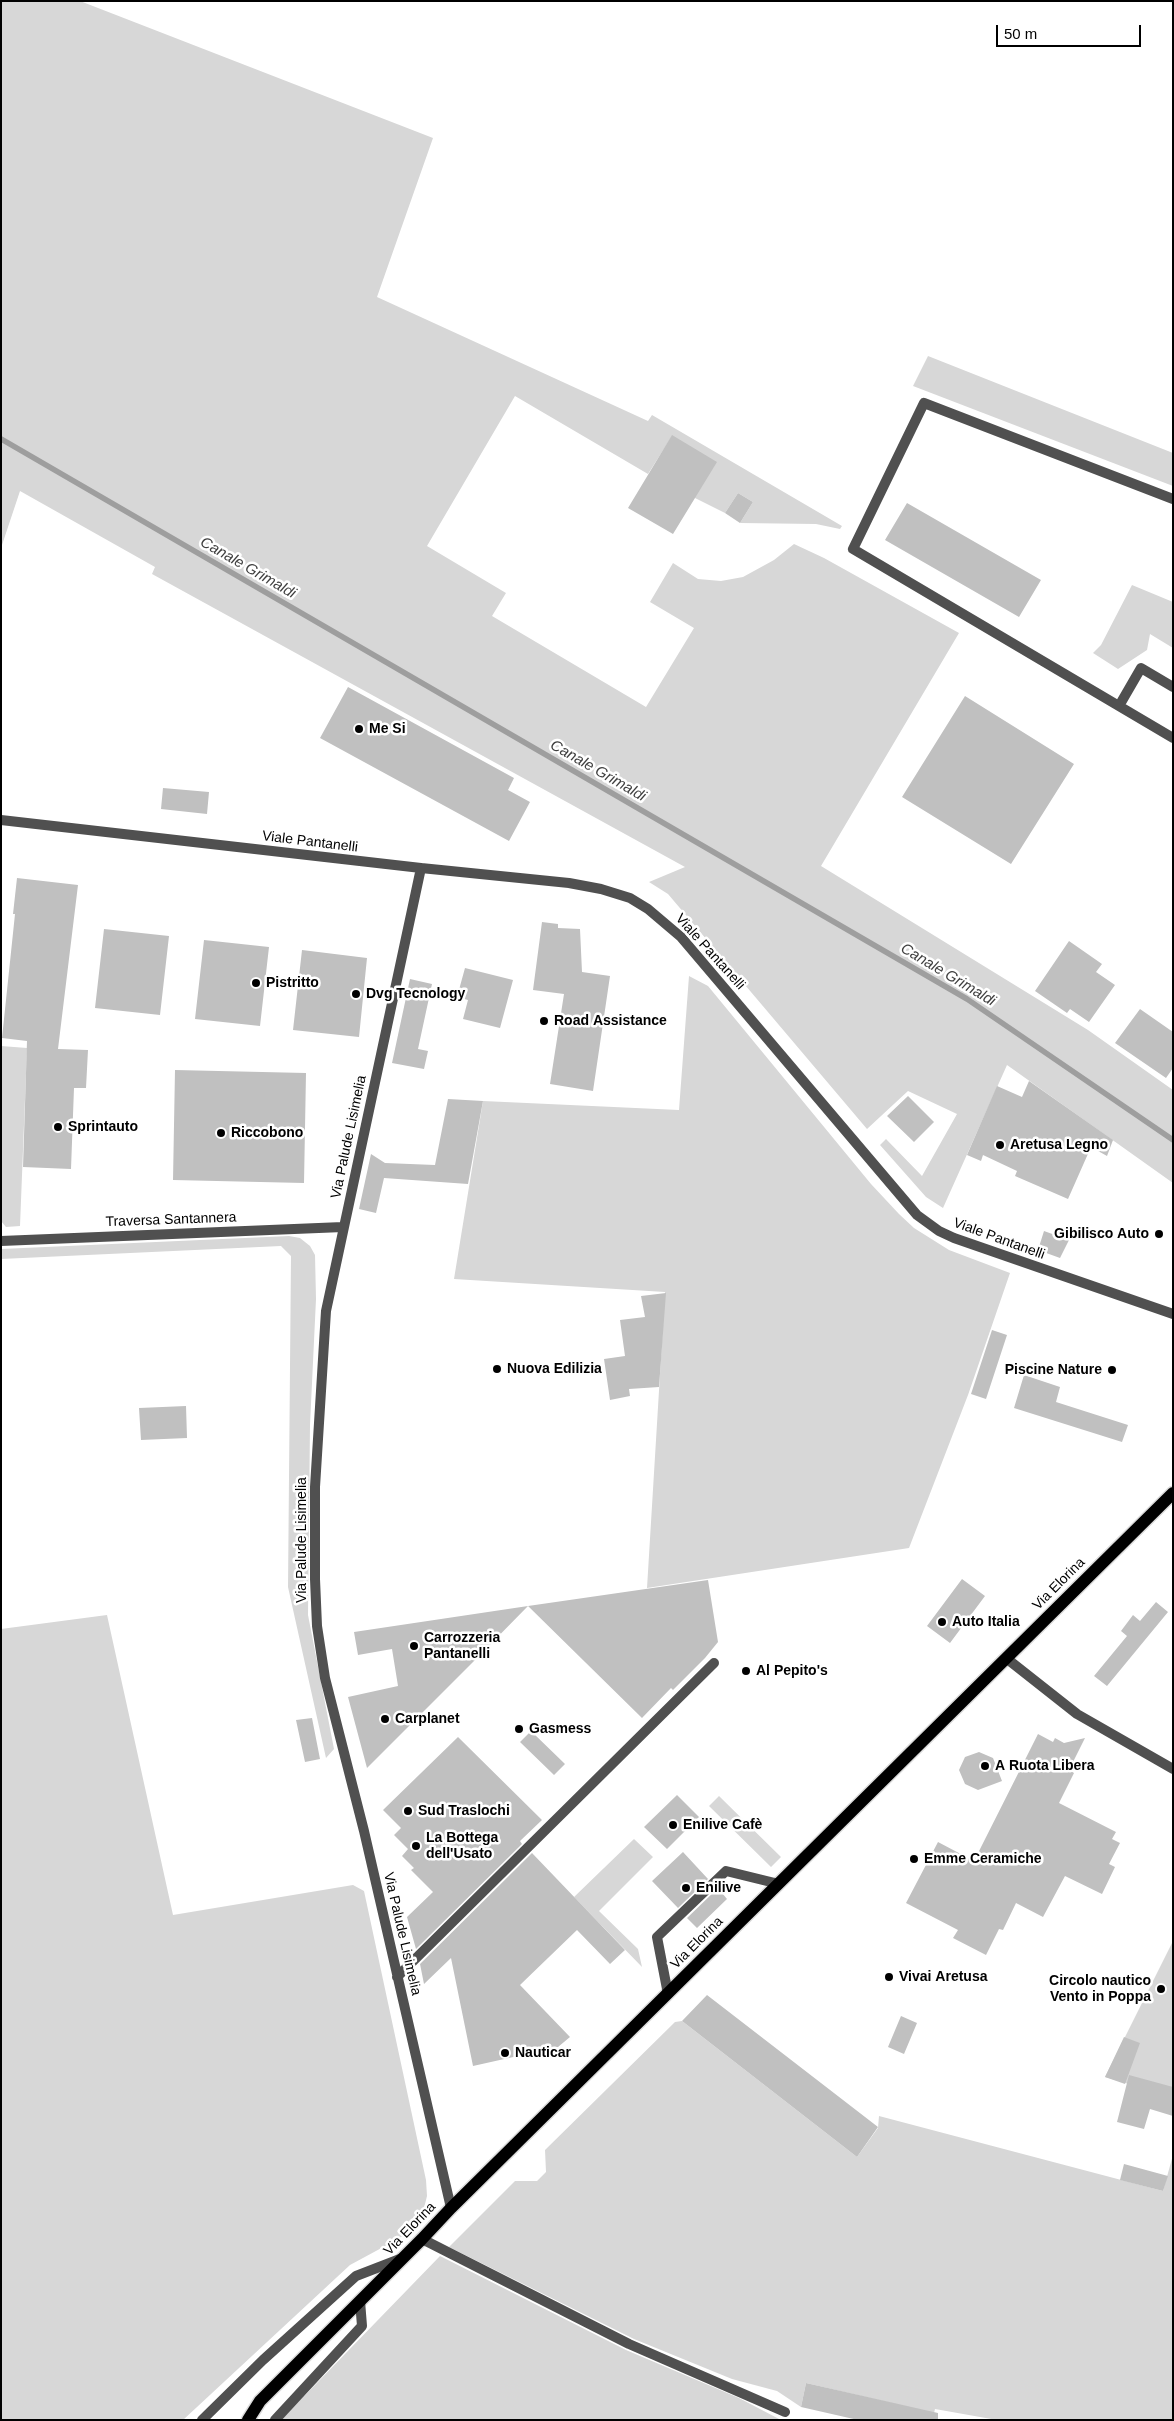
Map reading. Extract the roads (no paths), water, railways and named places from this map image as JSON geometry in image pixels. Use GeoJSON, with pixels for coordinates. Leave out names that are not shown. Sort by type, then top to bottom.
{"type":"FeatureCollection","features":[{"type":"Feature","properties":{"kind":"main road","name":"Via Elorina"},"geometry":{"type":"LineString","coordinates":[[248,2420],[260,2401],[422,2240],[451,2208],[1173,1493]]}},
{"type":"Feature","properties":{"kind":"street"},"geometry":{"type":"LineString","coordinates":[[1173,499],[924,403],[853,549],[1173,738]]}},
{"type":"Feature","properties":{"kind":"street"},"geometry":{"type":"LineString","coordinates":[[1119,706],[1142,668],[1173,687]]}},
{"type":"Feature","properties":{"kind":"street","name":"Viale Pantanelli"},"geometry":{"type":"LineString","coordinates":[[1,820],[569,883],[600,888],[630,898],[648,909],[681,937],[917,1215],[939,1231],[954,1238],[1173,1314]]}},
{"type":"Feature","properties":{"kind":"street","name":"Via Palude Lisimelia"},"geometry":{"type":"LineString","coordinates":[[422,868],[326,1311],[315,1487],[317,1626],[325,1678],[451,2208]]}},
{"type":"Feature","properties":{"kind":"street","name":"Traversa Santannera"},"geometry":{"type":"LineString","coordinates":[[1,1241],[343,1226]]}},
{"type":"Feature","properties":{"kind":"street"},"geometry":{"type":"LineString","coordinates":[[1006,1658],[1077,1714],[1173,1769]]}},
{"type":"Feature","properties":{"kind":"street"},"geometry":{"type":"LineString","coordinates":[[397,1977],[714,1663]]}},
{"type":"Feature","properties":{"kind":"street"},"geometry":{"type":"LineString","coordinates":[[668,1994],[657,1937],[726,1872],[779,1884]]}},
{"type":"Feature","properties":{"kind":"street"},"geometry":{"type":"LineString","coordinates":[[422,2240],[629,2344],[785,2412]]}},
{"type":"Feature","properties":{"kind":"street"},"geometry":{"type":"LineString","coordinates":[[202,2420],[263,2360],[356,2276],[404,2258]]}},
{"type":"Feature","properties":{"kind":"street"},"geometry":{"type":"LineString","coordinates":[[274,2420],[362,2326],[360,2301]]}},
{"type":"Feature","properties":{"kind":"waterway","name":"Canale Grimaldi"},"geometry":{"type":"LineString","coordinates":[[1,439],[967,999],[1173,1140]]}},
{"type":"Feature","properties":{"kind":"place","name":"Me Si"},"geometry":{"type":"Point","coordinates":[359,729]}},
{"type":"Feature","properties":{"kind":"place","name":"Pistritto"},"geometry":{"type":"Point","coordinates":[256,983]}},
{"type":"Feature","properties":{"kind":"place","name":"Dvg Tecnology"},"geometry":{"type":"Point","coordinates":[356,994]}},
{"type":"Feature","properties":{"kind":"place","name":"Road Assistance"},"geometry":{"type":"Point","coordinates":[544,1021]}},
{"type":"Feature","properties":{"kind":"place","name":"Sprintauto"},"geometry":{"type":"Point","coordinates":[58,1127]}},
{"type":"Feature","properties":{"kind":"place","name":"Riccobono"},"geometry":{"type":"Point","coordinates":[221,1133]}},
{"type":"Feature","properties":{"kind":"place","name":"Aretusa Legno"},"geometry":{"type":"Point","coordinates":[1000,1145]}},
{"type":"Feature","properties":{"kind":"place","name":"Gibilisco Auto"},"geometry":{"type":"Point","coordinates":[1159,1234]}},
{"type":"Feature","properties":{"kind":"place","name":"Nuova Edilizia"},"geometry":{"type":"Point","coordinates":[497,1369]}},
{"type":"Feature","properties":{"kind":"place","name":"Piscine Nature"},"geometry":{"type":"Point","coordinates":[1112,1370]}},
{"type":"Feature","properties":{"kind":"place","name":"Auto Italia"},"geometry":{"type":"Point","coordinates":[942,1622]}},
{"type":"Feature","properties":{"kind":"place","name":"Carrozzeria Pantanelli"},"geometry":{"type":"Point","coordinates":[414,1646]}},
{"type":"Feature","properties":{"kind":"place","name":"Al Pepito's"},"geometry":{"type":"Point","coordinates":[746,1671]}},
{"type":"Feature","properties":{"kind":"place","name":"Carplanet"},"geometry":{"type":"Point","coordinates":[385,1719]}},
{"type":"Feature","properties":{"kind":"place","name":"Gasmess"},"geometry":{"type":"Point","coordinates":[519,1729]}},
{"type":"Feature","properties":{"kind":"place","name":"A Ruota Libera"},"geometry":{"type":"Point","coordinates":[985,1766]}},
{"type":"Feature","properties":{"kind":"place","name":"Sud Traslochi"},"geometry":{"type":"Point","coordinates":[408,1811]}},
{"type":"Feature","properties":{"kind":"place","name":"Enilive Cafè"},"geometry":{"type":"Point","coordinates":[673,1825]}},
{"type":"Feature","properties":{"kind":"place","name":"La Bottega dell'Usato"},"geometry":{"type":"Point","coordinates":[416,1846]}},
{"type":"Feature","properties":{"kind":"place","name":"Emme Ceramiche"},"geometry":{"type":"Point","coordinates":[914,1859]}},
{"type":"Feature","properties":{"kind":"place","name":"Enilive"},"geometry":{"type":"Point","coordinates":[686,1888]}},
{"type":"Feature","properties":{"kind":"place","name":"Vivai Aretusa"},"geometry":{"type":"Point","coordinates":[889,1977]}},
{"type":"Feature","properties":{"kind":"place","name":"Circolo nautico Vento in Poppa"},"geometry":{"type":"Point","coordinates":[1161,1989]}},
{"type":"Feature","properties":{"kind":"place","name":"Nauticar"},"geometry":{"type":"Point","coordinates":[505,2053]}}]}
